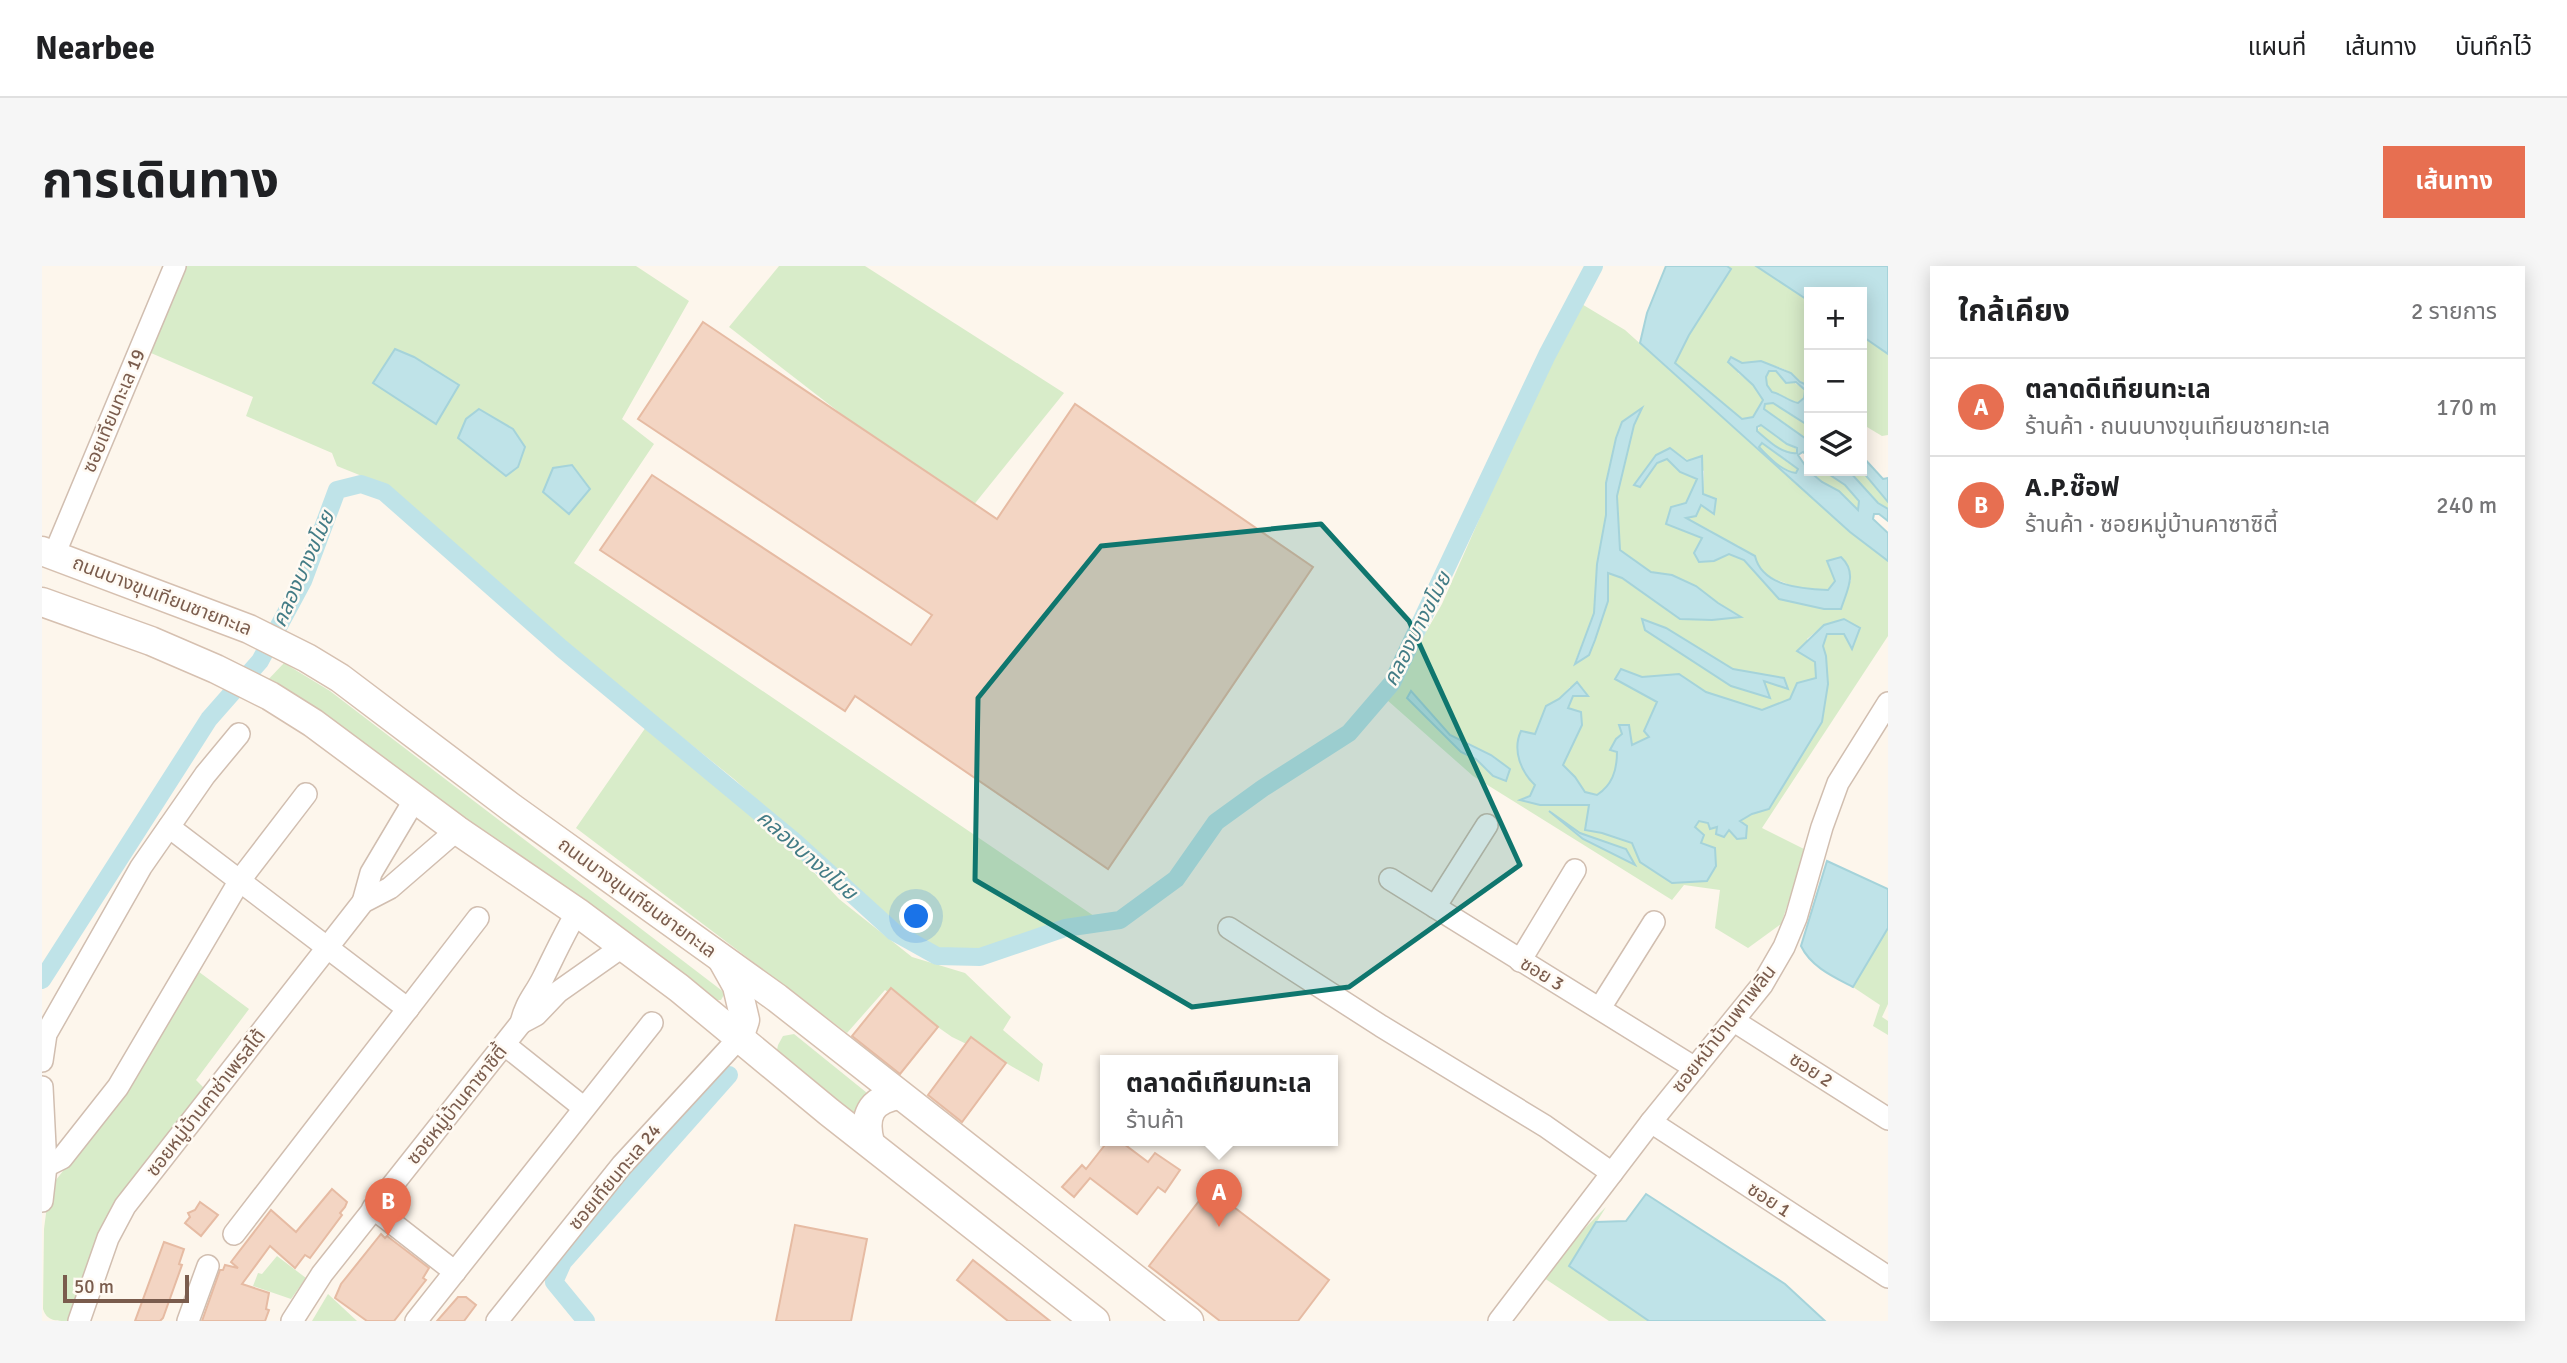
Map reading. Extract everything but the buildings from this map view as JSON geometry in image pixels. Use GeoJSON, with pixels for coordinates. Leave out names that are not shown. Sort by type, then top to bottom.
{"type":"FeatureCollection","features":[{"type":"Feature","properties":{"kind":"main road","name":"ถนนบางขุนเทียนชายทะเล"},"geometry":{"type":"LineString","coordinates":[[48,553],[249,629],[307,658],[371,700],[512,808],[777,998],[1189,1321]]}},
{"type":"Feature","properties":{"kind":"main road"},"geometry":{"type":"LineString","coordinates":[[42,602],[151,641],[216,669],[270,696],[313,723],[457,830],[577,912],[679,988],[1095,1321]]}},
{"type":"Feature","properties":{"kind":"main road"},"geometry":{"type":"LineString","coordinates":[[721,958],[737,986],[745,1020],[739,1038]]}},
{"type":"Feature","properties":{"kind":"main road"},"geometry":{"type":"LineString","coordinates":[[870,1143],[867,1123],[869,1113],[888,1097],[899,1094]]}},
{"type":"Feature","properties":{"kind":"street","name":"ซอยเทียนทะเล 19"},"geometry":{"type":"LineString","coordinates":[[48,553],[175,266]]}},
{"type":"Feature","properties":{"kind":"street","name":"ซอยหน้าบ้านพาเพลิน"},"geometry":{"type":"LineString","coordinates":[[1499,1321],[1651,1122],[1762,985],[1784,947],[1838,783],[1888,703]]}},
{"type":"Feature","properties":{"kind":"street"},"geometry":{"type":"LineString","coordinates":[[42,1060],[46,1034],[141,867],[205,775],[239,734]]}},
{"type":"Feature","properties":{"kind":"street"},"geometry":{"type":"LineString","coordinates":[[46,1166],[62,1158],[118,1087],[240,880],[306,794]]}},
{"type":"Feature","properties":{"kind":"street","name":"ซอยหมู่บ้านคาซ่าเพรสโต้"},"geometry":{"type":"LineString","coordinates":[[79,1321],[108,1238],[125,1206],[363,902],[371,873],[415,799]]}},
{"type":"Feature","properties":{"kind":"street"},"geometry":{"type":"LineString","coordinates":[[1435,907],[1487,825]]}},
{"type":"Feature","properties":{"kind":"street"},"geometry":{"type":"LineString","coordinates":[[169,827],[408,1009]]}},
{"type":"Feature","properties":{"kind":"street","name":"ซอยหมู่บ้านคาซ่าเพรสโต้"},"geometry":{"type":"LineString","coordinates":[[363,902],[390,888],[457,830]]}},
{"type":"Feature","properties":{"kind":"street"},"geometry":{"type":"LineString","coordinates":[[389,843],[402,856],[417,865]]}},
{"type":"Feature","properties":{"kind":"street"},"geometry":{"type":"LineString","coordinates":[[1520,961],[1575,870]]}},
{"type":"Feature","properties":{"kind":"street","name":"ซอย 3"},"geometry":{"type":"LineString","coordinates":[[1390,879],[1695,1068]]}},
{"type":"Feature","properties":{"kind":"street","name":"ซอยหมู่บ้านคาซาซิตี้"},"geometry":{"type":"LineString","coordinates":[[292,1321],[322,1274],[521,1023],[525,1006],[577,912]]}},
{"type":"Feature","properties":{"kind":"street"},"geometry":{"type":"LineString","coordinates":[[234,1234],[478,918]]}},
{"type":"Feature","properties":{"kind":"street"},"geometry":{"type":"LineString","coordinates":[[1601,1008],[1654,922]]}},
{"type":"Feature","properties":{"kind":"street"},"geometry":{"type":"LineString","coordinates":[[1229,928],[1381,1026],[1545,1126],[1612,1172]]}},
{"type":"Feature","properties":{"kind":"street","name":"ซอยหมู่บ้านคาซาซิตี้"},"geometry":{"type":"LineString","coordinates":[[521,1023],[536,1015],[558,992],[622,947]]}},
{"type":"Feature","properties":{"kind":"street"},"geometry":{"type":"LineString","coordinates":[[552,958],[578,978]]}},
{"type":"Feature","properties":{"kind":"street","name":"ซอย 2"},"geometry":{"type":"LineString","coordinates":[[1734,1021],[1888,1119]]}},
{"type":"Feature","properties":{"kind":"street"},"geometry":{"type":"LineString","coordinates":[[416,1321],[652,1023]]}},
{"type":"Feature","properties":{"kind":"street","name":"ซอยเทียนทะเล 24"},"geometry":{"type":"LineString","coordinates":[[497,1321],[622,1165],[739,1038]]}},
{"type":"Feature","properties":{"kind":"street"},"geometry":{"type":"LineString","coordinates":[[505,1045],[584,1108]]}},
{"type":"Feature","properties":{"kind":"street"},"geometry":{"type":"LineString","coordinates":[[42,1087],[46,1166],[42,1200]]}},
{"type":"Feature","properties":{"kind":"street","name":"ซอย 1"},"geometry":{"type":"LineString","coordinates":[[1651,1122],[1888,1277]]}},
{"type":"Feature","properties":{"kind":"street"},"geometry":{"type":"LineString","coordinates":[[373,1208],[454,1272]]}},
{"type":"Feature","properties":{"kind":"street"},"geometry":{"type":"LineString","coordinates":[[188,1321],[208,1266]]}},
{"type":"Feature","properties":{"kind":"highlighted area"},"geometry":{"type":"Polygon","coordinates":[[[1321,524],[1409,621],[1520,865],[1349,987],[1192,1007],[975,880],[978,698],[1101,546],[1321,524]]]}},
{"type":"Feature","properties":{"kind":"green space"},"geometry":{"type":"Polygon","coordinates":[[[186,266],[636,266],[689,301],[622,419],[654,444],[574,563],[1094,916],[1063,922],[979,949],[940,951],[901,930],[734,779],[588,662],[400,499],[372,480],[337,466],[332,453],[246,416],[253,397],[151,353],[173,292],[186,266]]]}},
{"type":"Feature","properties":{"kind":"green space"},"geometry":{"type":"Polygon","coordinates":[[[779,266],[865,266],[1064,393],[968,512],[729,327],[779,266]]]}},
{"type":"Feature","properties":{"kind":"green space"},"geometry":{"type":"Polygon","coordinates":[[[1727,266],[1756,266],[1804,298],[1804,383],[1791,373],[1773,365],[1742,363],[1738,373],[1753,385],[1763,400],[1753,417],[1742,419],[1675,363],[1689,335],[1731,269],[1727,266]]]}},
{"type":"Feature","properties":{"kind":"green space"},"geometry":{"type":"Polygon","coordinates":[[[1580,303],[1625,330],[1850,532],[1888,561],[1888,636],[1762,828],[1806,850],[1781,924],[1748,948],[1715,928],[1720,890],[1684,885],[1672,900],[1473,776],[1387,700],[1442,604],[1520,426],[1580,303]],[[1641,409],[1606,483],[1606,515],[1597,564],[1594,613],[1575,662],[1608,601],[1607,573],[1621,578],[1680,619],[1740,616],[1672,575],[1651,572],[1620,550],[1617,497],[1634,425],[1641,409]],[[1670,448],[1657,463],[1667,459],[1680,472],[1698,479],[1686,503],[1666,524],[1702,538],[1714,561],[1729,554],[1744,560],[1779,599],[1824,609],[1846,590],[1851,580],[1835,581],[1828,591],[1798,588],[1767,576],[1739,546],[1715,536],[1710,530],[1685,518],[1701,504],[1714,514],[1703,494],[1704,471],[1670,448]],[[1844,619],[1824,625],[1807,639],[1816,662],[1816,678],[1797,683],[1790,699],[1762,710],[1706,692],[1679,674],[1616,679],[1658,702],[1644,731],[1650,737],[1631,746],[1622,734],[1611,750],[1617,752],[1615,771],[1610,782],[1597,795],[1585,792],[1563,765],[1582,725],[1568,708],[1573,696],[1587,696],[1570,687],[1559,699],[1546,706],[1535,734],[1521,731],[1535,785],[1530,796],[1522,800],[1590,805],[1585,830],[1632,843],[1640,862],[1701,843],[1704,835],[1695,827],[1699,820],[1718,826],[1716,834],[1724,837],[1744,819],[1769,809],[1822,722],[1826,656],[1823,646],[1828,634],[1844,634],[1851,648],[1844,619]],[[1666,628],[1645,630],[1731,686],[1769,698],[1764,680],[1788,689],[1784,678],[1733,669],[1666,628]],[[1412,691],[1407,699],[1461,752],[1476,759],[1493,776],[1491,755],[1450,735],[1412,691]]]}},
{"type":"Feature","properties":{"kind":"green space"},"geometry":{"type":"Polygon","coordinates":[[[1867,339],[1888,354],[1888,435],[1882,436],[1867,427],[1867,339]]]}},
{"type":"Feature","properties":{"kind":"green space"},"geometry":{"type":"Polygon","coordinates":[[[1769,371],[1776,371],[1802,387],[1804,398],[1798,403],[1772,392],[1765,377],[1769,371]]]}},
{"type":"Feature","properties":{"kind":"green space"},"geometry":{"type":"Polygon","coordinates":[[[1773,403],[1804,423],[1804,437],[1764,409],[1765,404],[1773,403]]]}},
{"type":"Feature","properties":{"kind":"green space"},"geometry":{"type":"Polygon","coordinates":[[[1761,425],[1797,449],[1797,453],[1786,452],[1771,442],[1757,431],[1761,425]]]}},
{"type":"Feature","properties":{"kind":"green space"},"geometry":{"type":"Polygon","coordinates":[[[1762,443],[1799,469],[1796,473],[1780,467],[1759,447],[1762,443]]]}},
{"type":"Feature","properties":{"kind":"green space"},"geometry":{"type":"Polygon","coordinates":[[[1816,476],[1832,476],[1840,481],[1856,497],[1860,508],[1857,510],[1839,491],[1816,476]]]}},
{"type":"Feature","properties":{"kind":"green space"},"geometry":{"type":"Polygon","coordinates":[[[1854,476],[1866,476],[1888,502],[1888,509],[1878,503],[1854,476]]]}},
{"type":"Feature","properties":{"kind":"green space"},"geometry":{"type":"Polygon","coordinates":[[[284,663],[330,691],[725,993],[721,1000],[714,1000],[265,683],[284,663]]]}},
{"type":"Feature","properties":{"kind":"green space"},"geometry":{"type":"Polygon","coordinates":[[[646,727],[793,850],[839,899],[912,957],[965,973],[1011,1017],[1003,1030],[1043,1064],[1039,1082],[952,1037],[885,990],[847,1033],[576,828],[646,727]]]}},
{"type":"Feature","properties":{"kind":"green space"},"geometry":{"type":"Polygon","coordinates":[[[1888,928],[1888,1004],[1882,1017],[1888,1021],[1888,1035],[1873,1026],[1880,1005],[1853,987],[1888,928]]]}},
{"type":"Feature","properties":{"kind":"green space"},"geometry":{"type":"Polygon","coordinates":[[[195,969],[249,1009],[196,1080],[206,1090],[105,1220],[77,1310],[69,1321],[52,1320],[43,1309],[44,1229],[48,1198],[56,1180],[90,1136],[195,969]]]}},
{"type":"Feature","properties":{"kind":"green space"},"geometry":{"type":"Polygon","coordinates":[[[794,1034],[872,1097],[857,1117],[776,1055],[783,1036],[794,1034]]]}},
{"type":"Feature","properties":{"kind":"green space"},"geometry":{"type":"Polygon","coordinates":[[[1606,1207],[1569,1266],[1649,1321],[1609,1321],[1544,1278],[1559,1254],[1606,1207]]]}},
{"type":"Feature","properties":{"kind":"green space"},"geometry":{"type":"Polygon","coordinates":[[[277,1256],[306,1278],[291,1299],[253,1286],[258,1273],[262,1274],[277,1256]]]}},
{"type":"Feature","properties":{"kind":"green space"},"geometry":{"type":"Polygon","coordinates":[[[328,1294],[357,1321],[312,1321],[328,1294]]]}},
{"type":"Feature","properties":{"kind":"water"},"geometry":{"type":"Polygon","coordinates":[[[1666,266],[1727,266],[1731,269],[1689,335],[1675,363],[1742,419],[1753,417],[1763,400],[1753,385],[1728,362],[1731,357],[1742,363],[1761,361],[1791,373],[1804,384],[1804,389],[1796,382],[1786,383],[1776,371],[1769,371],[1766,377],[1772,392],[1798,403],[1804,398],[1804,423],[1773,403],[1765,404],[1764,409],[1804,437],[1804,453],[1798,455],[1804,464],[1804,476],[1815,476],[1839,491],[1858,510],[1859,501],[1845,485],[1832,476],[1854,476],[1878,503],[1888,509],[1888,521],[1879,514],[1874,514],[1873,519],[1888,533],[1888,561],[1850,532],[1640,343],[1647,313],[1666,266]],[[1761,425],[1757,427],[1757,431],[1776,446],[1786,452],[1797,453],[1797,448],[1761,425]],[[1762,443],[1759,447],[1780,467],[1796,473],[1798,469],[1762,443]]]}},
{"type":"Feature","properties":{"kind":"water"},"geometry":{"type":"Polygon","coordinates":[[[1756,266],[1888,266],[1888,354],[1867,339],[1867,287],[1804,287],[1804,298],[1756,266]]]}},
{"type":"Feature","properties":{"kind":"water"},"geometry":{"type":"Polygon","coordinates":[[[395,349],[414,357],[459,385],[436,424],[373,383],[395,349]]]}},
{"type":"Feature","properties":{"kind":"water"},"geometry":{"type":"Polygon","coordinates":[[[1642,408],[1634,425],[1617,496],[1620,550],[1651,572],[1672,575],[1696,586],[1741,617],[1680,619],[1622,578],[1608,573],[1608,601],[1595,640],[1589,655],[1575,664],[1594,613],[1597,564],[1606,515],[1606,483],[1616,438],[1622,422],[1642,408]]]}},
{"type":"Feature","properties":{"kind":"water"},"geometry":{"type":"Polygon","coordinates":[[[479,409],[513,429],[525,447],[518,467],[506,476],[458,438],[466,419],[479,409]]]}},
{"type":"Feature","properties":{"kind":"water"},"geometry":{"type":"Polygon","coordinates":[[[1670,448],[1687,461],[1702,456],[1703,494],[1716,499],[1714,514],[1701,505],[1696,516],[1686,518],[1755,556],[1759,566],[1774,580],[1795,587],[1828,590],[1835,581],[1827,561],[1841,557],[1850,575],[1841,609],[1824,609],[1779,599],[1744,560],[1729,554],[1714,561],[1699,562],[1694,553],[1702,538],[1666,524],[1671,507],[1686,503],[1697,479],[1680,472],[1667,459],[1657,463],[1640,487],[1634,485],[1656,455],[1670,448]]]}},
{"type":"Feature","properties":{"kind":"water"},"geometry":{"type":"Polygon","coordinates":[[[1867,461],[1883,479],[1888,478],[1888,502],[1866,476],[1867,461]]]}},
{"type":"Feature","properties":{"kind":"water"},"geometry":{"type":"Polygon","coordinates":[[[572,465],[590,489],[569,514],[543,492],[553,468],[572,465]]]}},
{"type":"Feature","properties":{"kind":"water"},"geometry":{"type":"Polygon","coordinates":[[[1642,619],[1666,628],[1733,669],[1784,678],[1788,689],[1764,681],[1770,698],[1731,686],[1645,630],[1642,619]]]}},
{"type":"Feature","properties":{"kind":"water"},"geometry":{"type":"Polygon","coordinates":[[[1844,619],[1860,628],[1852,649],[1844,634],[1827,634],[1823,646],[1828,684],[1822,722],[1769,809],[1740,821],[1747,826],[1746,838],[1737,839],[1729,830],[1724,837],[1716,834],[1717,827],[1710,829],[1708,823],[1699,821],[1695,827],[1704,835],[1701,843],[1715,848],[1716,866],[1707,881],[1672,883],[1640,862],[1632,843],[1585,830],[1589,805],[1540,805],[1520,800],[1530,796],[1535,785],[1519,760],[1517,746],[1521,731],[1535,734],[1546,706],[1559,699],[1577,682],[1588,696],[1573,696],[1568,708],[1581,712],[1582,725],[1563,765],[1585,792],[1597,795],[1610,782],[1615,771],[1617,752],[1610,750],[1622,734],[1619,725],[1629,725],[1632,745],[1649,737],[1644,731],[1657,702],[1615,679],[1621,669],[1642,677],[1679,674],[1706,692],[1762,710],[1790,699],[1797,683],[1816,678],[1815,662],[1797,651],[1824,625],[1844,619]]]}},
{"type":"Feature","properties":{"kind":"water"},"geometry":{"type":"Polygon","coordinates":[[[1411,691],[1450,735],[1491,755],[1510,769],[1506,781],[1493,776],[1476,759],[1461,752],[1407,698],[1411,691]]]}},
{"type":"Feature","properties":{"kind":"water"},"geometry":{"type":"Polygon","coordinates":[[[1549,811],[1580,833],[1626,849],[1635,865],[1583,839],[1549,811]]]}},
{"type":"Feature","properties":{"kind":"water"},"geometry":{"type":"Polygon","coordinates":[[[1827,861],[1888,889],[1888,928],[1853,987],[1817,966],[1801,946],[1827,861]]]}},
{"type":"Feature","properties":{"kind":"water"},"geometry":{"type":"Polygon","coordinates":[[[1646,1194],[1785,1284],[1825,1321],[1649,1321],[1569,1266],[1596,1222],[1626,1221],[1646,1194]]]}},
{"type":"Feature","properties":{"kind":"waterway","name":"คลองบางขโมย"},"geometry":{"type":"LineString","coordinates":[[42,980],[209,719],[260,661],[303,581],[337,490],[361,484],[384,492],[561,648],[795,842],[894,932],[937,956],[980,957],[1065,928],[1120,920],[1176,879],[1216,822],[1263,788],[1349,733],[1392,683],[1547,355],[1594,266]]}},
{"type":"Feature","properties":{"kind":"waterway"},"geometry":{"type":"LineString","coordinates":[[586,1321],[554,1282],[563,1262],[729,1075]]}},
{"type":"Feature","properties":{"kind":"place","name":"ตลาดดีเทียนทะเล"},"geometry":{"type":"Point","coordinates":[1219,1227]}},
{"type":"Feature","properties":{"kind":"place","name":"A.P.ช๊อฟ"},"geometry":{"type":"Point","coordinates":[388,1236]}}]}
